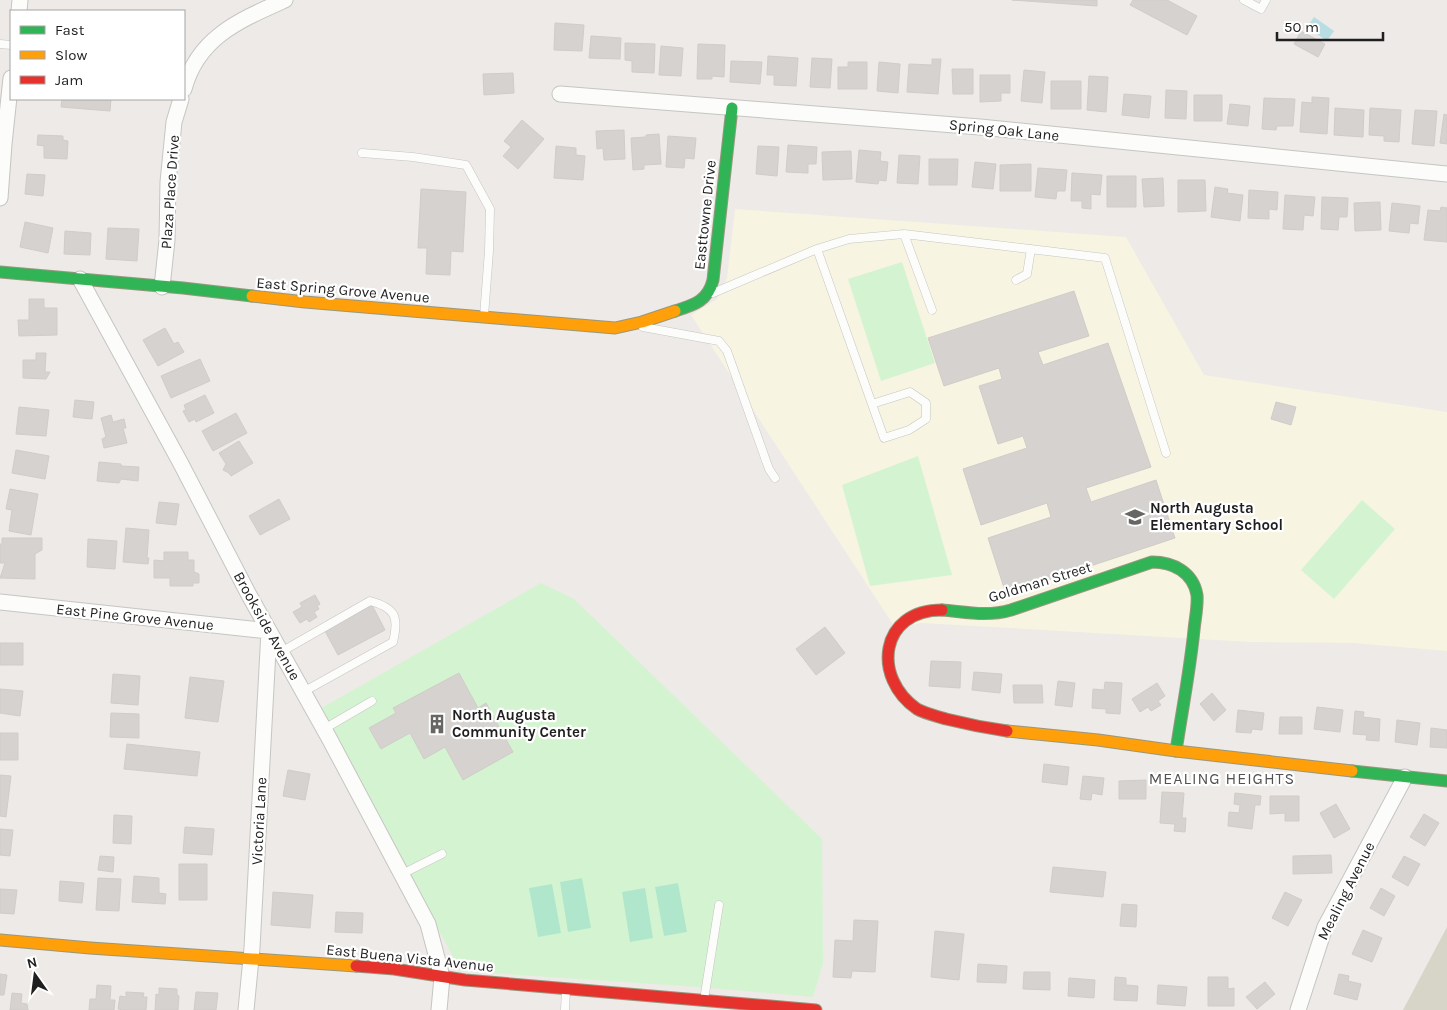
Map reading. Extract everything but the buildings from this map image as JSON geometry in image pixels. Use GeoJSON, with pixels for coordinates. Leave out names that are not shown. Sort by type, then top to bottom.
{"type":"FeatureCollection","features":[{"type":"Feature","properties":{"kind":"street"},"geometry":{"type":"LineString","coordinates":[[185,86],[196,59],[211,42],[228,28],[285,0]]}},
{"type":"Feature","properties":{"kind":"street"},"geometry":{"type":"LineString","coordinates":[[0,198],[7,88]]}},
{"type":"Feature","properties":{"kind":"street","name":"Spring Oak Lane"},"geometry":{"type":"LineString","coordinates":[[560,94],[980,127],[1447,174]]}},
{"type":"Feature","properties":{"kind":"street","name":"Plaza Place Drive"},"geometry":{"type":"LineString","coordinates":[[162,287],[167,240],[168,182],[174,122],[181,100]]}},
{"type":"Feature","properties":{"kind":"street","name":"Easttowne Drive"},"geometry":{"type":"LineString","coordinates":[[706,295],[711,288],[713,280],[732,108]]}},
{"type":"Feature","properties":{"kind":"street","name":"East Spring Grove Avenue"},"geometry":{"type":"LineString","coordinates":[[0,272],[305,302],[615,328],[696,304],[706,295]]}},
{"type":"Feature","properties":{"kind":"street","name":"Brookside Avenue"},"geometry":{"type":"LineString","coordinates":[[80,280],[180,462],[249,595],[324,728],[428,924],[442,977],[439,1010]]}},
{"type":"Feature","properties":{"kind":"street","name":"Goldman Street"},"geometry":{"type":"LineString","coordinates":[[1176,751],[1192,648],[1197,596],[1195,588],[1185,572],[1169,563],[1152,562],[997,614],[940,609],[918,613],[901,622],[891,638],[888,657],[896,684],[908,700],[919,710],[928,714],[975,725],[1176,751],[1447,781]]}},
{"type":"Feature","properties":{"kind":"street","name":"East Pine Grove Avenue"},"geometry":{"type":"LineString","coordinates":[[0,602],[270,631]]}},
{"type":"Feature","properties":{"kind":"street","name":"Victoria Lane"},"geometry":{"type":"LineString","coordinates":[[246,1010],[251,960],[270,631]]}},
{"type":"Feature","properties":{"kind":"street","name":"Mealing Avenue"},"geometry":{"type":"LineString","coordinates":[[1298,1010],[1325,927],[1405,777]]}},
{"type":"Feature","properties":{"kind":"street","name":"East Buena Vista Avenue"},"geometry":{"type":"LineString","coordinates":[[0,940],[394,970],[442,977],[816,1010]]}},
{"type":"Feature","properties":{"kind":"lane"},"geometry":{"type":"LineString","coordinates":[[1244,0],[1261,9],[1266,0]]}},
{"type":"Feature","properties":{"kind":"lane"},"geometry":{"type":"LineString","coordinates":[[362,153],[466,165],[490,210],[484,318]]}},
{"type":"Feature","properties":{"kind":"lane"},"geometry":{"type":"LineString","coordinates":[[706,295],[817,249],[849,239],[904,234],[1106,258],[1166,453]]}},
{"type":"Feature","properties":{"kind":"lane"},"geometry":{"type":"LineString","coordinates":[[904,234],[932,310]]}},
{"type":"Feature","properties":{"kind":"lane"},"geometry":{"type":"LineString","coordinates":[[817,249],[884,438],[909,430],[926,419],[926,403],[910,392],[872,404]]}},
{"type":"Feature","properties":{"kind":"lane"},"geometry":{"type":"LineString","coordinates":[[1016,280],[1027,274],[1031,250]]}},
{"type":"Feature","properties":{"kind":"lane"},"geometry":{"type":"LineString","coordinates":[[629,325],[719,341],[727,351],[769,469],[775,478]]}},
{"type":"Feature","properties":{"kind":"lane"},"geometry":{"type":"LineString","coordinates":[[281,652],[370,601],[384,605],[394,614],[396,630],[393,642],[304,692]]}},
{"type":"Feature","properties":{"kind":"lane"},"geometry":{"type":"LineString","coordinates":[[324,728],[372,701]]}},
{"type":"Feature","properties":{"kind":"lane"},"geometry":{"type":"LineString","coordinates":[[402,874],[442,854]]}},
{"type":"Feature","properties":{"kind":"lane"},"geometry":{"type":"LineString","coordinates":[[704,1000],[719,905]]}},
{"type":"Feature","properties":{"kind":"lane"},"geometry":{"type":"LineString","coordinates":[[565,1010],[566,988]]}},
{"type":"Feature","properties":{"kind":"shaded area","name":"North Augusta Elementary School"},"geometry":{"type":"Polygon","coordinates":[[[735,209],[1126,237],[1204,375],[1447,412],[1447,651],[1353,643],[1250,642],[921,623],[896,629],[691,315],[717,299],[727,278],[735,209]]]}},
{"type":"Feature","properties":{"kind":"shaded area"},"geometry":{"type":"Polygon","coordinates":[[[1447,927],[1447,1010],[1403,1010],[1447,927]]]}},
{"type":"Feature","properties":{"kind":"green space"},"geometry":{"type":"Polygon","coordinates":[[[902,262],[935,363],[881,381],[848,279],[902,262]]]}},
{"type":"Feature","properties":{"kind":"green space"},"geometry":{"type":"Polygon","coordinates":[[[918,456],[952,575],[870,586],[842,485],[918,456]]]}},
{"type":"Feature","properties":{"kind":"green space"},"geometry":{"type":"Polygon","coordinates":[[[1362,500],[1395,529],[1334,599],[1301,570],[1362,500]]]}},
{"type":"Feature","properties":{"kind":"green space"},"geometry":{"type":"Polygon","coordinates":[[[541,583],[574,599],[822,839],[823,963],[813,997],[699,987],[461,971],[318,710],[541,583]]]}},
{"type":"Feature","properties":{"kind":"green space"},"geometry":{"type":"Polygon","coordinates":[[[582,878],[591,928],[568,932],[560,882],[582,878]]]}},
{"type":"Feature","properties":{"kind":"green space"},"geometry":{"type":"Polygon","coordinates":[[[678,883],[687,932],[664,936],[655,887],[678,883]]]}},
{"type":"Feature","properties":{"kind":"green space"},"geometry":{"type":"Polygon","coordinates":[[[552,884],[561,933],[538,937],[529,888],[552,884]]]}},
{"type":"Feature","properties":{"kind":"green space"},"geometry":{"type":"Polygon","coordinates":[[[645,888],[653,938],[630,942],[622,892],[645,888]]]}},
{"type":"Feature","properties":{"kind":"water"},"geometry":{"type":"Polygon","coordinates":[[[1314,17],[1334,31],[1327,41],[1307,27],[1314,17]]]}},
{"type":"Feature","properties":{"kind":"traffic: fast"},"geometry":{"type":"LineString","coordinates":[[675,311],[694,304],[704,297],[708,293],[713,280],[732,108]]}},
{"type":"Feature","properties":{"kind":"traffic: fast"},"geometry":{"type":"LineString","coordinates":[[0,272],[252,296]]}},
{"type":"Feature","properties":{"kind":"traffic: fast"},"geometry":{"type":"LineString","coordinates":[[942,610],[976,613],[1011,610],[1152,562],[1160,562],[1181,570],[1187,574],[1195,587],[1197,604],[1176,751]]}},
{"type":"Feature","properties":{"kind":"traffic: fast"},"geometry":{"type":"LineString","coordinates":[[1352,771],[1447,781]]}},
{"type":"Feature","properties":{"kind":"traffic: slow"},"geometry":{"type":"LineString","coordinates":[[252,296],[615,328],[642,322],[675,311]]}},
{"type":"Feature","properties":{"kind":"traffic: slow"},"geometry":{"type":"LineString","coordinates":[[1007,731],[1098,740],[1352,771]]}},
{"type":"Feature","properties":{"kind":"traffic: slow"},"geometry":{"type":"LineString","coordinates":[[0,940],[356,966]]}},
{"type":"Feature","properties":{"kind":"traffic: jam"},"geometry":{"type":"LineString","coordinates":[[942,610],[921,613],[905,621],[895,633],[889,648],[889,664],[893,680],[903,696],[920,711],[954,721],[1007,731]]}},
{"type":"Feature","properties":{"kind":"traffic: jam"},"geometry":{"type":"LineString","coordinates":[[356,966],[394,969],[465,980],[816,1010]]}},
{"type":"Feature","properties":{"kind":"place","name":"North Augusta Elementary School"},"geometry":{"type":"Point","coordinates":[1135,517]}},
{"type":"Feature","properties":{"kind":"place","name":"North Augusta Community Center"},"geometry":{"type":"Point","coordinates":[437,724]}},
{"type":"Feature","properties":{"kind":"district","name":"MEALING HEIGHTS"},"geometry":{"type":"Point","coordinates":[1222,778]}}]}
